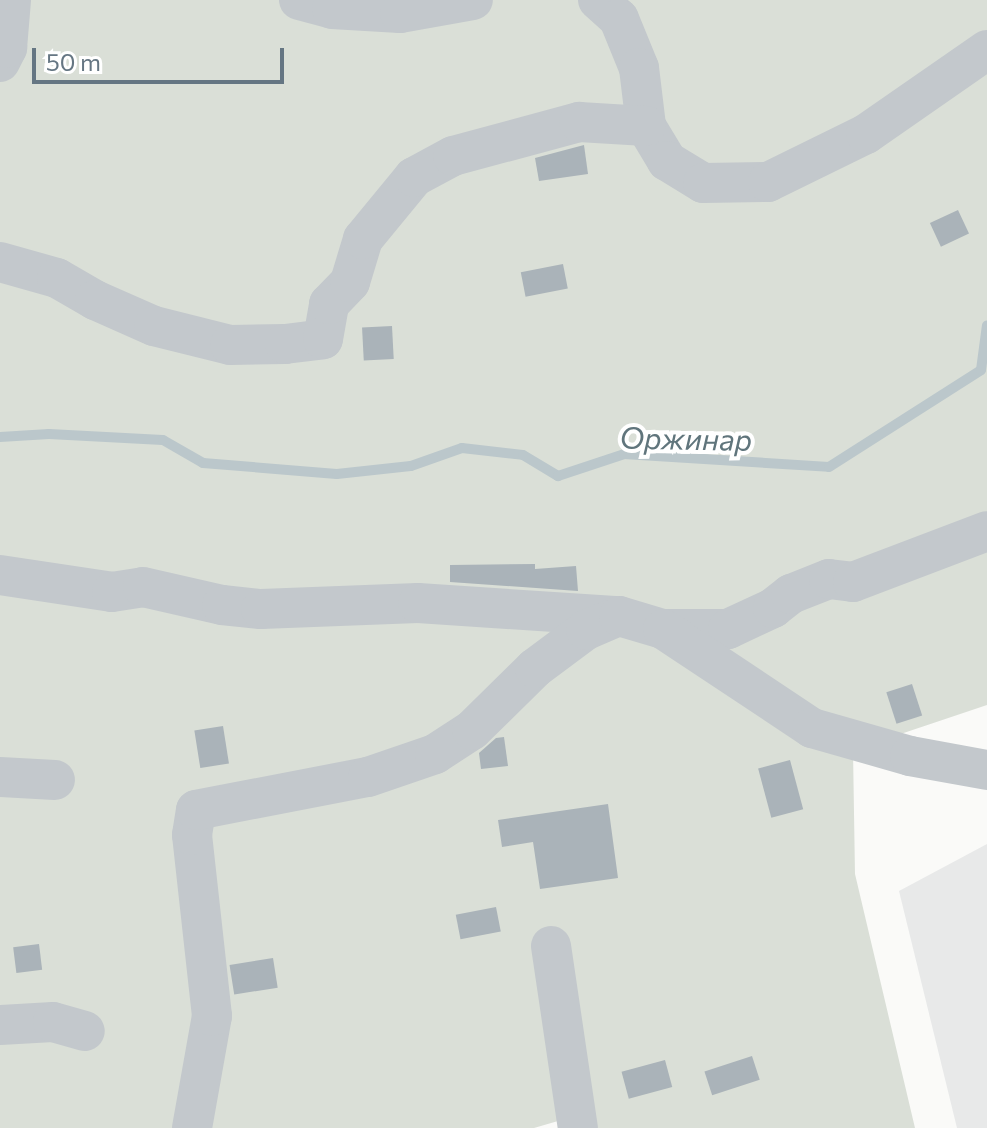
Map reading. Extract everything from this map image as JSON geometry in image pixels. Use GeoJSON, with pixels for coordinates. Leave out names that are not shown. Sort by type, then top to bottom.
{"type":"FeatureCollection","features":[{"type":"Feature","properties":{"kind":"lane"},"geometry":{"type":"LineString","coordinates":[[0,62],[7,48],[11,0]]}},
{"type":"Feature","properties":{"kind":"lane"},"geometry":{"type":"LineString","coordinates":[[299,0],[332,9],[400,13],[473,0]]}},
{"type":"Feature","properties":{"kind":"lane"},"geometry":{"type":"LineString","coordinates":[[603,2],[619,19],[639,68],[646,126],[667,161],[703,183],[768,182],[866,134],[987,50]]}},
{"type":"Feature","properties":{"kind":"lane"},"geometry":{"type":"LineString","coordinates":[[0,262],[57,278],[95,300],[154,326],[230,345],[285,344],[323,339],[329,304],[350,282],[363,239],[414,177],[453,156],[579,122],[646,126]]}},
{"type":"Feature","properties":{"kind":"lane"},"geometry":{"type":"LineString","coordinates":[[0,575],[112,592],[143,587],[222,605],[261,609],[418,603],[619,616],[663,629],[728,629],[773,608],[791,594],[829,579],[853,582],[987,531]]}},
{"type":"Feature","properties":{"kind":"lane"},"geometry":{"type":"LineString","coordinates":[[192,1128],[212,1016],[192,835],[196,810],[368,777],[435,754],[472,730],[535,668],[586,630],[619,616]]}},
{"type":"Feature","properties":{"kind":"lane"},"geometry":{"type":"LineString","coordinates":[[663,629],[812,728],[910,756],[987,770]]}},
{"type":"Feature","properties":{"kind":"lane"},"geometry":{"type":"LineString","coordinates":[[0,777],[55,780]]}},
{"type":"Feature","properties":{"kind":"lane"},"geometry":{"type":"LineString","coordinates":[[551,946],[578,1128]]}},
{"type":"Feature","properties":{"kind":"lane"},"geometry":{"type":"LineString","coordinates":[[0,1025],[53,1022],[85,1031]]}},
{"type":"Feature","properties":{"kind":"shaded area"},"geometry":{"type":"Polygon","coordinates":[[[0,0],[987,0],[987,705],[853,750],[855,874],[915,1128],[561,1128],[558,1121],[534,1128],[0,1128],[0,0]]]}},
{"type":"Feature","properties":{"kind":"shaded area"},"geometry":{"type":"Polygon","coordinates":[[[987,844],[987,1128],[957,1128],[899,891],[987,844]]]}},
{"type":"Feature","properties":{"kind":"building"},"geometry":{"type":"Polygon","coordinates":[[[584,145],[588,174],[539,181],[535,158],[584,145]]]}},
{"type":"Feature","properties":{"kind":"building"},"geometry":{"type":"Polygon","coordinates":[[[958,210],[969,234],[941,247],[930,223],[958,210]]]}},
{"type":"Feature","properties":{"kind":"building"},"geometry":{"type":"Polygon","coordinates":[[[563,264],[568,289],[526,297],[521,272],[563,264]]]}},
{"type":"Feature","properties":{"kind":"building"},"geometry":{"type":"Polygon","coordinates":[[[392,326],[394,359],[364,361],[362,328],[392,326]]]}},
{"type":"Feature","properties":{"kind":"building"},"geometry":{"type":"Polygon","coordinates":[[[535,564],[535,569],[576,566],[578,591],[450,582],[450,565],[535,564]]]}},
{"type":"Feature","properties":{"kind":"building"},"geometry":{"type":"Polygon","coordinates":[[[912,684],[922,715],[897,724],[886,692],[912,684]]]}},
{"type":"Feature","properties":{"kind":"building"},"geometry":{"type":"Polygon","coordinates":[[[223,726],[229,764],[200,768],[194,731],[223,726]]]}},
{"type":"Feature","properties":{"kind":"building"},"geometry":{"type":"Polygon","coordinates":[[[504,737],[508,766],[481,769],[479,753],[496,738],[504,737]]]}},
{"type":"Feature","properties":{"kind":"building"},"geometry":{"type":"Polygon","coordinates":[[[790,760],[803,809],[771,818],[758,769],[790,760]]]}},
{"type":"Feature","properties":{"kind":"building"},"geometry":{"type":"Polygon","coordinates":[[[608,804],[618,878],[540,889],[533,842],[502,847],[498,820],[608,804]]]}},
{"type":"Feature","properties":{"kind":"building"},"geometry":{"type":"Polygon","coordinates":[[[496,907],[501,932],[461,939],[456,915],[496,907]]]}},
{"type":"Feature","properties":{"kind":"building"},"geometry":{"type":"Polygon","coordinates":[[[39,944],[42,970],[16,973],[13,947],[39,944]]]}},
{"type":"Feature","properties":{"kind":"building"},"geometry":{"type":"Polygon","coordinates":[[[273,958],[278,988],[234,995],[230,965],[273,958]]]}},
{"type":"Feature","properties":{"kind":"building"},"geometry":{"type":"Polygon","coordinates":[[[752,1056],[760,1080],[712,1095],[704,1071],[752,1056]]]}},
{"type":"Feature","properties":{"kind":"building"},"geometry":{"type":"Polygon","coordinates":[[[665,1060],[672,1087],[629,1099],[622,1072],[665,1060]]]}},
{"type":"Feature","properties":{"kind":"waterway","name":"Оржинар"},"geometry":{"type":"LineString","coordinates":[[0,437],[49,434],[163,440],[203,463],[337,474],[411,466],[462,448],[523,455],[558,476],[624,454],[829,467],[981,370],[987,325]]}}]}
